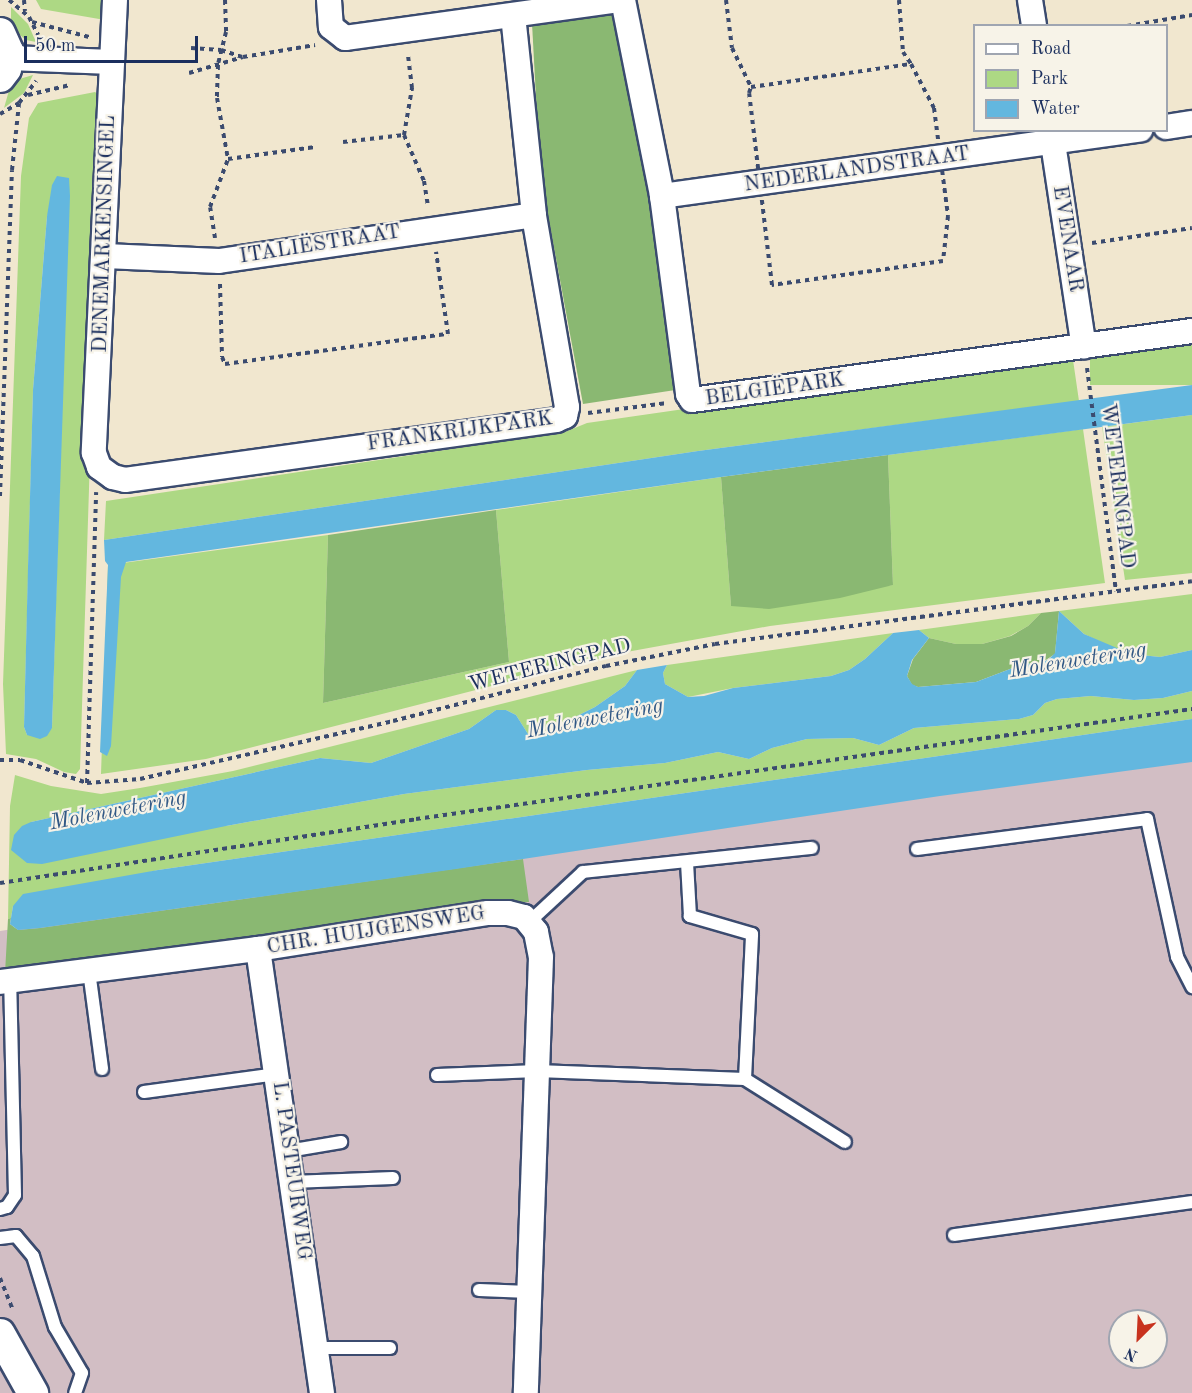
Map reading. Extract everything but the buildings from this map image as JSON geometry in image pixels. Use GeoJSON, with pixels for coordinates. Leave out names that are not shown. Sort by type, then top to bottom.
{"type":"FeatureCollection","features":[{"type":"Feature","properties":{"kind":"street","name":"DENEMARKENSINGEL"},"geometry":{"type":"LineString","coordinates":[[99,468],[94,453],[105,256],[114,0]]}},
{"type":"Feature","properties":{"kind":"street"},"geometry":{"type":"LineString","coordinates":[[329,0],[331,27],[345,38],[508,11],[621,0]]}},
{"type":"Feature","properties":{"kind":"street","name":"BELGIËPARK"},"geometry":{"type":"LineString","coordinates":[[621,0],[662,196],[688,394],[692,400],[1192,331]]}},
{"type":"Feature","properties":{"kind":"street"},"geometry":{"type":"LineString","coordinates":[[1030,0],[1034,24]]}},
{"type":"Feature","properties":{"kind":"street","name":"FRANKRIJKPARK"},"geometry":{"type":"LineString","coordinates":[[99,468],[113,477],[125,480],[556,420],[565,416],[567,407],[534,214],[508,11]]}},
{"type":"Feature","properties":{"kind":"street"},"geometry":{"type":"LineString","coordinates":[[3,56],[112,62]]}},
{"type":"Feature","properties":{"kind":"street"},"geometry":{"type":"LineString","coordinates":[[1168,127],[1192,123]]}},
{"type":"Feature","properties":{"kind":"street","name":"NEDERLANDSTRAAT"},"geometry":{"type":"LineString","coordinates":[[662,196],[1052,137],[1115,132]]}},
{"type":"Feature","properties":{"kind":"street","name":"EVENAAR"},"geometry":{"type":"LineString","coordinates":[[1052,137],[1084,347]]}},
{"type":"Feature","properties":{"kind":"street","name":"ITALIËSTRAAT"},"geometry":{"type":"LineString","coordinates":[[105,256],[219,261],[534,214]]}},
{"type":"Feature","properties":{"kind":"street","name":"CHR. HUIJGENSWEG"},"geometry":{"type":"LineString","coordinates":[[5,982],[258,949],[488,912],[524,917],[528,923]]}},
{"type":"Feature","properties":{"kind":"street"},"geometry":{"type":"LineString","coordinates":[[526,1393],[541,957],[536,932],[528,923]]}},
{"type":"Feature","properties":{"kind":"street","name":"L. PASTEURWEG"},"geometry":{"type":"LineString","coordinates":[[258,949],[322,1393]]}},
{"type":"Feature","properties":{"kind":"street"},"geometry":{"type":"LineString","coordinates":[[0,1334],[33,1393]]}},
{"type":"Feature","properties":{"kind":"lane"},"geometry":{"type":"LineString","coordinates":[[917,849],[1147,819],[1177,957],[1192,987]]}},
{"type":"Feature","properties":{"kind":"lane"},"geometry":{"type":"LineString","coordinates":[[528,923],[583,872],[812,848]]}},
{"type":"Feature","properties":{"kind":"lane"},"geometry":{"type":"LineString","coordinates":[[687,862],[690,916],[752,934],[745,1079]]}},
{"type":"Feature","properties":{"kind":"lane"},"geometry":{"type":"LineString","coordinates":[[89,971],[102,1069]]}},
{"type":"Feature","properties":{"kind":"lane"},"geometry":{"type":"LineString","coordinates":[[0,1209],[7,1208],[15,1195],[5,982]]}},
{"type":"Feature","properties":{"kind":"lane"},"geometry":{"type":"LineString","coordinates":[[437,1076],[537,1071],[745,1079],[845,1142]]}},
{"type":"Feature","properties":{"kind":"lane"},"geometry":{"type":"LineString","coordinates":[[144,1092],[276,1074]]}},
{"type":"Feature","properties":{"kind":"lane"},"geometry":{"type":"LineString","coordinates":[[288,1151],[341,1142]]}},
{"type":"Feature","properties":{"kind":"lane"},"geometry":{"type":"LineString","coordinates":[[292,1182],[393,1178]]}},
{"type":"Feature","properties":{"kind":"lane"},"geometry":{"type":"LineString","coordinates":[[954,1235],[1192,1202]]}},
{"type":"Feature","properties":{"kind":"lane"},"geometry":{"type":"LineString","coordinates":[[0,1238],[16,1236],[33,1256],[55,1326],[82,1373],[75,1393]]}},
{"type":"Feature","properties":{"kind":"lane"},"geometry":{"type":"LineString","coordinates":[[479,1290],[529,1292]]}},
{"type":"Feature","properties":{"kind":"lane"},"geometry":{"type":"LineString","coordinates":[[316,1347],[390,1348]]}},
{"type":"Feature","properties":{"kind":"path"},"geometry":{"type":"LineString","coordinates":[[9,0],[25,12],[32,22]]}},
{"type":"Feature","properties":{"kind":"path"},"geometry":{"type":"LineString","coordinates":[[24,0],[25,12]]}},
{"type":"Feature","properties":{"kind":"path"},"geometry":{"type":"LineString","coordinates":[[225,0],[226,32],[218,65],[217,98],[228,159],[210,207],[219,261],[222,357],[225,364],[448,334],[424,181],[404,135],[412,88],[408,62],[409,29]]}},
{"type":"Feature","properties":{"kind":"path"},"geometry":{"type":"LineString","coordinates":[[726,0],[732,48],[751,87]]}},
{"type":"Feature","properties":{"kind":"path"},"geometry":{"type":"LineString","coordinates":[[898,0],[903,52],[910,64]]}},
{"type":"Feature","properties":{"kind":"path"},"geometry":{"type":"LineString","coordinates":[[1139,24],[1192,15]]}},
{"type":"Feature","properties":{"kind":"path"},"geometry":{"type":"LineString","coordinates":[[189,73],[243,57],[308,46]]}},
{"type":"Feature","properties":{"kind":"path"},"geometry":{"type":"LineString","coordinates":[[191,48],[221,50],[243,57]]}},
{"type":"Feature","properties":{"kind":"path"},"geometry":{"type":"LineString","coordinates":[[0,114],[19,103],[12,170],[0,496]]}},
{"type":"Feature","properties":{"kind":"path"},"geometry":{"type":"LineString","coordinates":[[343,142],[404,135]]}},
{"type":"Feature","properties":{"kind":"path"},"geometry":{"type":"LineString","coordinates":[[228,159],[315,147]]}},
{"type":"Feature","properties":{"kind":"path"},"geometry":{"type":"LineString","coordinates":[[1068,246],[1192,228]]}},
{"type":"Feature","properties":{"kind":"path","name":"WETERINGPAD"},"geometry":{"type":"LineString","coordinates":[[1089,386],[1116,591]]}},
{"type":"Feature","properties":{"kind":"path"},"geometry":{"type":"LineString","coordinates":[[565,416],[692,400]]}},
{"type":"Feature","properties":{"kind":"path"},"geometry":{"type":"LineString","coordinates":[[87,783],[99,468]]}},
{"type":"Feature","properties":{"kind":"path","name":"WETERINGPAD"},"geometry":{"type":"LineString","coordinates":[[0,760],[20,760],[87,783],[140,779],[393,721],[606,666],[715,644],[1192,581]]}},
{"type":"Feature","properties":{"kind":"path"},"geometry":{"type":"LineString","coordinates":[[0,883],[404,821],[1192,709]]}},
{"type":"Feature","properties":{"kind":"shaded area"},"geometry":{"type":"Polygon","coordinates":[[[1192,751],[1192,1393],[0,1393],[0,931],[1192,751]]]}},
{"type":"Feature","properties":{"kind":"green space"},"geometry":{"type":"Polygon","coordinates":[[[36,0],[105,0],[105,20],[41,9],[36,0]]]}},
{"type":"Feature","properties":{"kind":"green space"},"geometry":{"type":"Polygon","coordinates":[[[11,7],[28,24],[36,42],[26,40],[15,31],[11,21],[11,7]]]}},
{"type":"Feature","properties":{"kind":"green space"},"geometry":{"type":"Polygon","coordinates":[[[611,12],[657,209],[682,389],[583,404],[540,172],[532,23],[611,12]]]}},
{"type":"Feature","properties":{"kind":"green space"},"geometry":{"type":"Polygon","coordinates":[[[33,75],[24,93],[4,108],[10,87],[16,80],[33,75]]]}},
{"type":"Feature","properties":{"kind":"green space"},"geometry":{"type":"Polygon","coordinates":[[[95,92],[100,96],[80,769],[76,774],[64,772],[36,759],[6,754],[3,684],[21,176],[29,118],[38,103],[95,92]],[[69,178],[47,216],[33,390],[24,727],[27,735],[52,728],[69,178]]]}},
{"type":"Feature","properties":{"kind":"green space"},"geometry":{"type":"Polygon","coordinates":[[[1090,339],[1192,339],[1192,385],[1090,385],[1090,339]]]}},
{"type":"Feature","properties":{"kind":"green space"},"geometry":{"type":"Polygon","coordinates":[[[1072,353],[1079,401],[698,451],[104,540],[106,501],[565,432],[587,423],[1072,353]]]}},
{"type":"Feature","properties":{"kind":"green space"},"geometry":{"type":"Polygon","coordinates":[[[1192,415],[1192,573],[1125,580],[1102,427],[1192,415]]]}},
{"type":"Feature","properties":{"kind":"green space"},"geometry":{"type":"Polygon","coordinates":[[[1083,429],[1105,583],[770,626],[621,653],[206,759],[101,774],[108,565],[328,535],[323,703],[509,662],[496,510],[721,477],[731,606],[893,585],[888,455],[1083,429]]]}},
{"type":"Feature","properties":{"kind":"green space"},"geometry":{"type":"Polygon","coordinates":[[[888,455],[893,585],[840,598],[769,609],[731,606],[721,477],[888,455]]]}},
{"type":"Feature","properties":{"kind":"green space"},"geometry":{"type":"Polygon","coordinates":[[[496,510],[509,662],[323,703],[328,535],[496,510]]]}},
{"type":"Feature","properties":{"kind":"green space"},"geometry":{"type":"Polygon","coordinates":[[[1192,594],[1192,650],[1160,657],[1131,654],[1109,646],[1084,634],[1059,611],[1192,594]]]}},
{"type":"Feature","properties":{"kind":"green space"},"geometry":{"type":"Polygon","coordinates":[[[1059,611],[1055,654],[1038,665],[1026,663],[976,682],[918,687],[912,685],[907,676],[913,659],[929,638],[956,644],[982,644],[1011,636],[1028,626],[1041,613],[1059,611]]]}},
{"type":"Feature","properties":{"kind":"green space"},"geometry":{"type":"Polygon","coordinates":[[[1041,613],[1028,626],[1010,636],[982,644],[956,644],[929,638],[919,630],[1041,613]]]}},
{"type":"Feature","properties":{"kind":"green space"},"geometry":{"type":"Polygon","coordinates":[[[893,633],[865,659],[849,670],[831,676],[733,688],[688,697],[665,684],[663,673],[667,665],[893,633]]]}},
{"type":"Feature","properties":{"kind":"green space"},"geometry":{"type":"Polygon","coordinates":[[[637,670],[625,686],[595,707],[537,736],[528,734],[516,715],[506,710],[496,710],[469,729],[371,763],[320,758],[31,822],[226,826],[404,794],[587,770],[665,763],[718,752],[749,759],[772,748],[807,739],[853,738],[879,745],[914,728],[1019,719],[1033,715],[1045,703],[1057,699],[1091,696],[1134,700],[1163,698],[1192,691],[1192,719],[158,870],[13,906],[11,918],[8,919],[10,806],[15,775],[51,786],[101,794],[140,788],[233,771],[637,670]]]}},
{"type":"Feature","properties":{"kind":"green space"},"geometry":{"type":"Polygon","coordinates":[[[523,859],[529,902],[470,904],[347,925],[5,973],[8,919],[11,918],[10,924],[18,930],[40,928],[523,859]]]}},
{"type":"Feature","properties":{"kind":"water"},"geometry":{"type":"Polygon","coordinates":[[[57,176],[69,178],[70,196],[52,728],[47,736],[40,739],[27,735],[24,727],[33,390],[47,216],[52,185],[57,176]]]}},
{"type":"Feature","properties":{"kind":"water"},"geometry":{"type":"Polygon","coordinates":[[[1192,385],[1192,415],[721,477],[126,562],[121,577],[111,746],[107,756],[100,752],[108,565],[105,561],[104,540],[698,451],[1192,385]]]}},
{"type":"Feature","properties":{"kind":"water","name":"Molenwetering"},"geometry":{"type":"Polygon","coordinates":[[[1059,611],[1084,634],[1131,654],[1160,657],[1192,650],[1192,691],[1163,698],[1134,700],[1091,696],[1057,699],[1045,703],[1033,715],[1019,719],[914,728],[879,745],[853,738],[807,739],[772,748],[749,759],[718,752],[665,763],[587,770],[404,794],[226,826],[42,864],[27,863],[11,850],[14,835],[22,826],[31,822],[320,758],[371,763],[469,729],[496,710],[506,710],[516,715],[528,734],[537,736],[595,707],[625,686],[637,670],[667,665],[663,673],[665,684],[688,697],[704,696],[733,688],[831,676],[849,670],[865,659],[893,633],[919,630],[929,638],[912,660],[907,676],[912,684],[918,687],[976,682],[1026,663],[1038,665],[1049,659],[1055,653],[1059,611]]]}},
{"type":"Feature","properties":{"kind":"water"},"geometry":{"type":"Polygon","coordinates":[[[1192,719],[1192,762],[940,796],[456,869],[40,928],[18,930],[10,924],[13,906],[23,894],[158,870],[1192,719]]]}}]}
